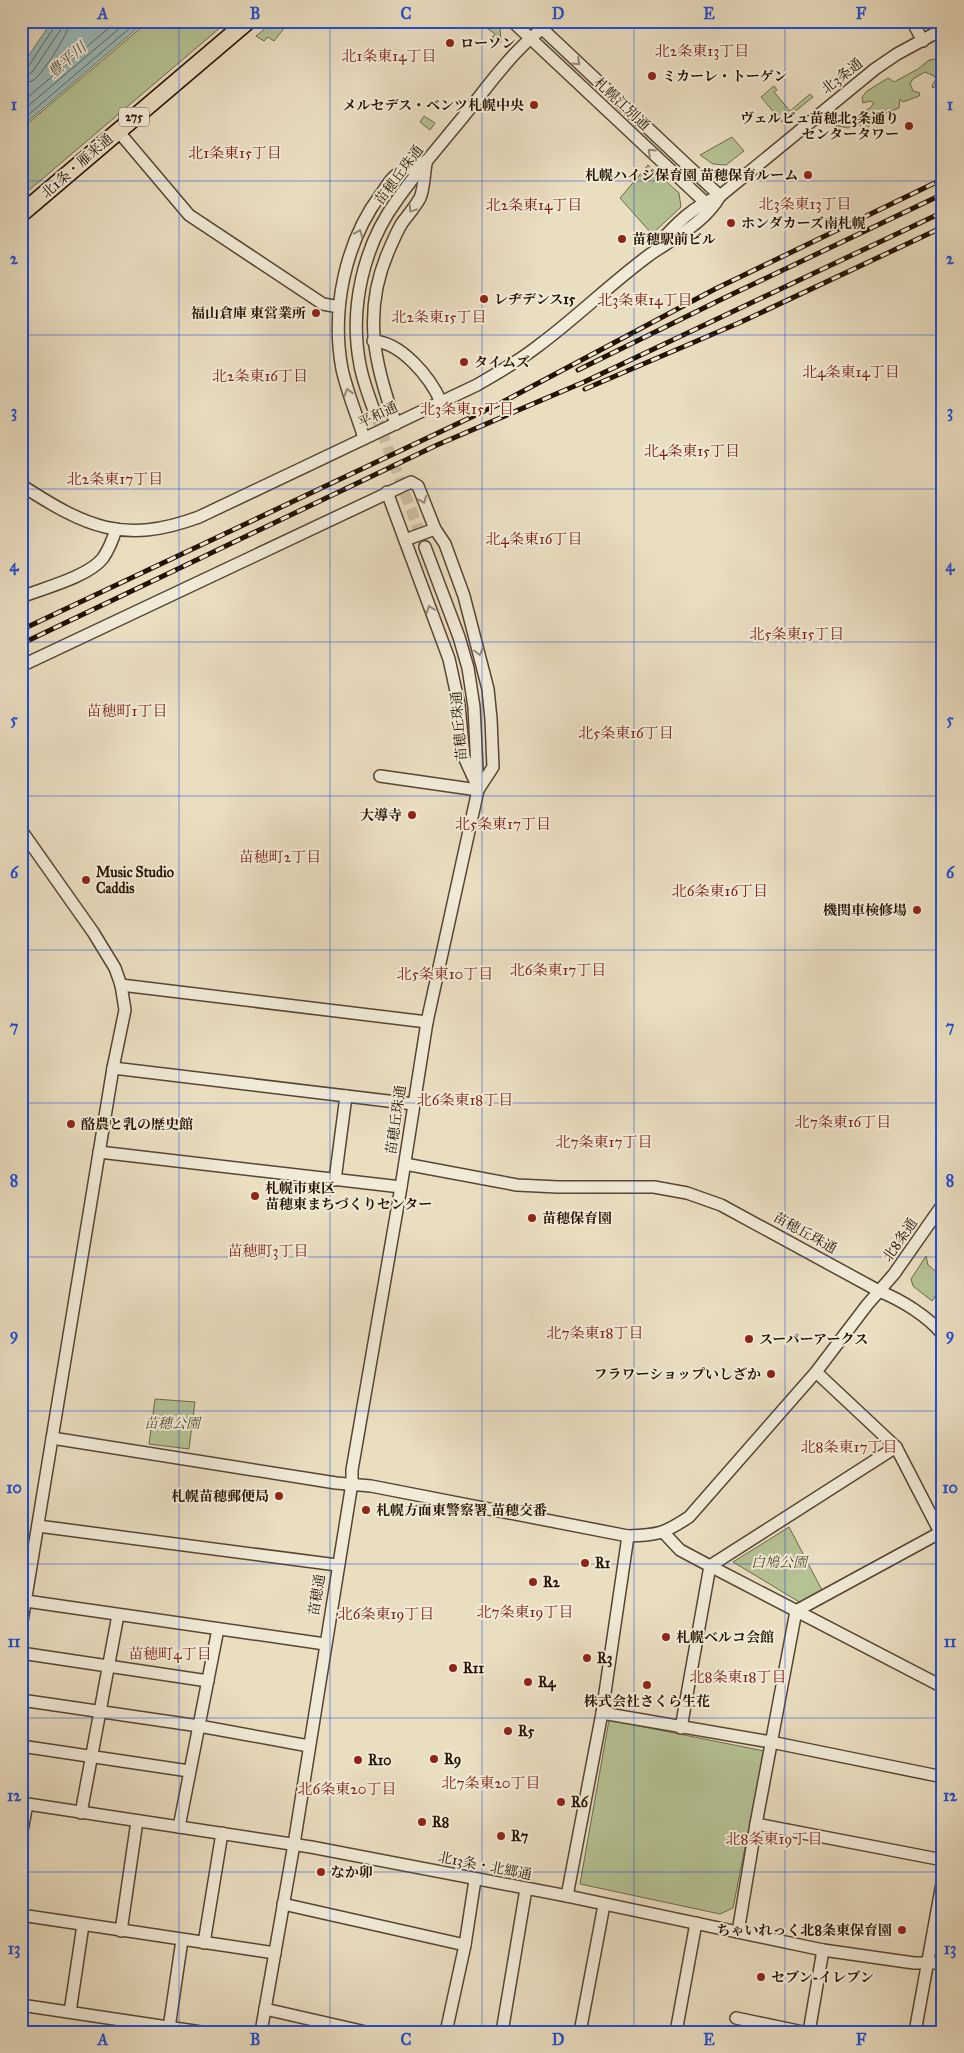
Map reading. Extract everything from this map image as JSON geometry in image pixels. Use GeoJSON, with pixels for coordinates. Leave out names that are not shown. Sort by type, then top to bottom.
{"type":"FeatureCollection","features":[{"type":"Feature","properties":{"kind":"highway","name":"北1条・雁来通"},"geometry":{"type":"LineString","coordinates":[[21,214],[248,21]]}},
{"type":"Feature","properties":{"kind":"street","name":"札幌江別通"},"geometry":{"type":"LineString","coordinates":[[512,21],[708,205]]}},
{"type":"Feature","properties":{"kind":"street","name":"苗穂丘珠通"},"geometry":{"type":"LineString","coordinates":[[376,416],[360,366],[356,324],[358,297],[365,263],[379,230],[396,200],[517,51],[530,38],[538,25],[553,21]]}},
{"type":"Feature","properties":{"kind":"street"},"geometry":{"type":"LineString","coordinates":[[912,21],[922,41]]}},
{"type":"Feature","properties":{"kind":"street","name":"札幌江別通"},"geometry":{"type":"LineString","coordinates":[[538,25],[720,196]]}},
{"type":"Feature","properties":{"kind":"street","name":"北3条通"},"geometry":{"type":"LineString","coordinates":[[708,205],[875,69],[897,54],[943,30]]}},
{"type":"Feature","properties":{"kind":"street"},"geometry":{"type":"LineString","coordinates":[[118,131],[189,215],[323,304],[339,306]]}},
{"type":"Feature","properties":{"kind":"street"},"geometry":{"type":"LineString","coordinates":[[364,438],[342,368],[339,306],[354,246],[362,225],[374,203],[395,175],[427,162]]}},
{"type":"Feature","properties":{"kind":"street"},"geometry":{"type":"LineString","coordinates":[[396,424],[387,400],[373,341],[374,311],[379,277],[401,225],[420,197],[427,162]]}},
{"type":"Feature","properties":{"kind":"street","name":"平和通"},"geometry":{"type":"LineString","coordinates":[[21,485],[74,517],[98,526],[116,529],[151,530],[174,526],[199,517],[442,402],[509,367],[540,345],[648,256],[676,238],[708,205]]}},
{"type":"Feature","properties":{"kind":"street"},"geometry":{"type":"LineString","coordinates":[[373,341],[385,342],[400,352],[430,380],[442,402]]}},
{"type":"Feature","properties":{"kind":"street"},"geometry":{"type":"LineString","coordinates":[[21,666],[411,482],[418,486],[435,528],[445,544],[464,596],[488,689],[493,767],[478,790]]}},
{"type":"Feature","properties":{"kind":"street"},"geometry":{"type":"LineString","coordinates":[[387,492],[449,659],[459,705],[464,757],[478,790]]}},
{"type":"Feature","properties":{"kind":"street"},"geometry":{"type":"LineString","coordinates":[[405,540],[435,528]]}},
{"type":"Feature","properties":{"kind":"street"},"geometry":{"type":"LineString","coordinates":[[21,596],[71,578],[97,564],[111,543],[116,529]]}},
{"type":"Feature","properties":{"kind":"street","name":"苗穂丘珠通"},"geometry":{"type":"LineString","coordinates":[[425,547],[459,637],[468,668],[474,707],[478,790],[471,831],[427,1022],[405,1164],[517,1185],[654,1187],[687,1193],[721,1206],[895,1297],[937,1328],[943,1335]]}},
{"type":"Feature","properties":{"kind":"street"},"geometry":{"type":"LineString","coordinates":[[380,776],[478,790]]}},
{"type":"Feature","properties":{"kind":"street"},"geometry":{"type":"LineString","coordinates":[[21,830],[93,932],[115,968],[121,984],[124,1010],[21,1627]]}},
{"type":"Feature","properties":{"kind":"street"},"geometry":{"type":"LineString","coordinates":[[121,984],[427,1022]]}},
{"type":"Feature","properties":{"kind":"street"},"geometry":{"type":"LineString","coordinates":[[113,1068],[413,1104]]}},
{"type":"Feature","properties":{"kind":"street"},"geometry":{"type":"LineString","coordinates":[[335,1180],[346,1096]]}},
{"type":"Feature","properties":{"kind":"street"},"geometry":{"type":"LineString","coordinates":[[99,1152],[401,1187]]}},
{"type":"Feature","properties":{"kind":"street","name":"苗穂通"},"geometry":{"type":"LineString","coordinates":[[261,2032],[294,1844],[337,1565],[352,1483],[352,1470],[405,1164]]}},
{"type":"Feature","properties":{"kind":"street","name":"北8条通"},"geometry":{"type":"LineString","coordinates":[[664,1533],[689,1517],[816,1372],[879,1290],[894,1274],[943,1204]]}},
{"type":"Feature","properties":{"kind":"street"},"geometry":{"type":"LineString","coordinates":[[796,1612],[942,1534],[896,1447],[816,1372]]}},
{"type":"Feature","properties":{"kind":"street"},"geometry":{"type":"LineString","coordinates":[[52,1438],[336,1483],[352,1483],[628,1536],[651,1536],[664,1533],[680,1550],[943,1687]]}},
{"type":"Feature","properties":{"kind":"street"},"geometry":{"type":"LineString","coordinates":[[680,1728],[710,1566],[896,1447]]}},
{"type":"Feature","properties":{"kind":"street"},"geometry":{"type":"LineString","coordinates":[[38,1526],[337,1565]]}},
{"type":"Feature","properties":{"kind":"street"},"geometry":{"type":"LineString","coordinates":[[567,1896],[602,1713],[628,1536]]}},
{"type":"Feature","properties":{"kind":"street"},"geometry":{"type":"LineString","coordinates":[[26,1601],[325,1644]]}},
{"type":"Feature","properties":{"kind":"street"},"geometry":{"type":"LineString","coordinates":[[738,1932],[756,1824],[796,1612]]}},
{"type":"Feature","properties":{"kind":"street"},"geometry":{"type":"LineString","coordinates":[[81,1813],[118,1615]]}},
{"type":"Feature","properties":{"kind":"street"},"geometry":{"type":"LineString","coordinates":[[179,1827],[218,1629]]}},
{"type":"Feature","properties":{"kind":"street"},"geometry":{"type":"LineString","coordinates":[[21,1653],[208,1681]]}},
{"type":"Feature","properties":{"kind":"street"},"geometry":{"type":"LineString","coordinates":[[21,1700],[99,1710],[309,1746]]}},
{"type":"Feature","properties":{"kind":"street"},"geometry":{"type":"LineString","coordinates":[[602,1713],[680,1728],[772,1742],[943,1777]]}},
{"type":"Feature","properties":{"kind":"street"},"geometry":{"type":"LineString","coordinates":[[21,1746],[189,1771]]}},
{"type":"Feature","properties":{"kind":"street"},"geometry":{"type":"LineString","coordinates":[[21,1836],[24,1804]]}},
{"type":"Feature","properties":{"kind":"street","name":"北13条・北郷通"},"geometry":{"type":"LineString","coordinates":[[24,1804],[294,1844],[567,1896],[823,1950],[927,1964],[943,1963]]}},
{"type":"Feature","properties":{"kind":"street"},"geometry":{"type":"LineString","coordinates":[[122,1930],[137,1821]]}},
{"type":"Feature","properties":{"kind":"street"},"geometry":{"type":"LineString","coordinates":[[756,1824],[943,1860]]}},
{"type":"Feature","properties":{"kind":"street"},"geometry":{"type":"LineString","coordinates":[[204,1943],[222,1833]]}},
{"type":"Feature","properties":{"kind":"street"},"geometry":{"type":"LineString","coordinates":[[915,2032],[943,1878]]}},
{"type":"Feature","properties":{"kind":"street"},"geometry":{"type":"LineString","coordinates":[[446,2032],[466,1945],[475,1880]]}},
{"type":"Feature","properties":{"kind":"street"},"geometry":{"type":"LineString","coordinates":[[502,2032],[526,1889]]}},
{"type":"Feature","properties":{"kind":"street"},"geometry":{"type":"LineString","coordinates":[[284,1904],[466,1945]]}},
{"type":"Feature","properties":{"kind":"street"},"geometry":{"type":"LineString","coordinates":[[580,2032],[604,1905]]}},
{"type":"Feature","properties":{"kind":"street"},"geometry":{"type":"LineString","coordinates":[[21,1915],[275,1953]]}},
{"type":"Feature","properties":{"kind":"street"},"geometry":{"type":"LineString","coordinates":[[676,2032],[696,1923]]}},
{"type":"Feature","properties":{"kind":"street"},"geometry":{"type":"LineString","coordinates":[[70,2012],[83,1925]]}},
{"type":"Feature","properties":{"kind":"street"},"geometry":{"type":"LineString","coordinates":[[169,2028],[182,1940]]}},
{"type":"Feature","properties":{"kind":"street"},"geometry":{"type":"LineString","coordinates":[[809,2032],[823,1950]]}},
{"type":"Feature","properties":{"kind":"street"},"geometry":{"type":"LineString","coordinates":[[21,2005],[201,2032]]}},
{"type":"Feature","properties":{"kind":"street"},"geometry":{"type":"LineString","coordinates":[[265,2009],[366,2032]]}},
{"type":"Feature","properties":{"kind":"street"},"geometry":{"type":"LineString","coordinates":[[736,2018],[803,2032]]}},
{"type":"Feature","properties":{"kind":"green space"},"geometry":{"type":"Polygon","coordinates":[[[149,21],[228,21],[21,197],[21,129],[149,21]]]}},
{"type":"Feature","properties":{"kind":"green space"},"geometry":{"type":"Polygon","coordinates":[[[274,21],[290,21],[274,41],[268,37],[264,41],[256,36],[274,21]]]}},
{"type":"Feature","properties":{"kind":"green space"},"geometry":{"type":"Polygon","coordinates":[[[487,21],[494,21],[500,27],[500,43],[492,37],[495,34],[484,26],[487,21]]]}},
{"type":"Feature","properties":{"kind":"green space"},"geometry":{"type":"Polygon","coordinates":[[[943,58],[943,81],[933,88],[932,86],[936,79],[925,72],[913,79],[910,84],[913,91],[920,93],[919,96],[903,102],[900,99],[899,108],[879,115],[865,132],[860,125],[863,112],[874,103],[870,101],[863,103],[862,97],[867,91],[888,78],[894,82],[918,69],[929,60],[943,58]]]}},
{"type":"Feature","properties":{"kind":"green space"},"geometry":{"type":"Polygon","coordinates":[[[774,86],[777,90],[774,92],[790,111],[810,94],[813,97],[782,122],[761,97],[774,86]]]}},
{"type":"Feature","properties":{"kind":"green space"},"geometry":{"type":"Polygon","coordinates":[[[424,116],[435,123],[430,130],[420,122],[424,116]]]}},
{"type":"Feature","properties":{"kind":"green space"},"geometry":{"type":"Polygon","coordinates":[[[847,118],[853,118],[857,121],[856,124],[848,128],[834,127],[847,118]]]}},
{"type":"Feature","properties":{"kind":"green space"},"geometry":{"type":"Polygon","coordinates":[[[732,137],[744,151],[726,165],[713,164],[700,155],[732,137]]]}},
{"type":"Feature","properties":{"kind":"green space"},"geometry":{"type":"Polygon","coordinates":[[[648,165],[679,193],[681,207],[652,234],[620,198],[648,165]]]}},
{"type":"Feature","properties":{"kind":"green space"},"geometry":{"type":"Polygon","coordinates":[[[926,1256],[928,1265],[936,1273],[939,1282],[938,1291],[932,1301],[913,1286],[911,1279],[926,1256]]]}},
{"type":"Feature","properties":{"kind":"green space","name":"苗穂公園"},"geometry":{"type":"Polygon","coordinates":[[[155,1399],[195,1402],[189,1449],[149,1444],[155,1399]]]}},
{"type":"Feature","properties":{"kind":"green space","name":"白鳩公園"},"geometry":{"type":"Polygon","coordinates":[[[789,1527],[823,1592],[801,1603],[733,1562],[789,1527]]]}},
{"type":"Feature","properties":{"kind":"green space"},"geometry":{"type":"Polygon","coordinates":[[[609,1720],[764,1751],[733,1908],[720,1914],[580,1884],[609,1720]]]}},
{"type":"Feature","properties":{"kind":"water","name":"豊平川"},"geometry":{"type":"Polygon","coordinates":[[[52,21],[146,21],[21,127],[21,67],[52,21]]]}},
{"type":"Feature","properties":{"kind":"tunnel"},"geometry":{"type":"LineString","coordinates":[[376,416],[425,547]]}},
{"type":"Feature","properties":{"kind":"railway"},"geometry":{"type":"LineString","coordinates":[[21,630],[497,405],[715,289],[943,179]]}},
{"type":"Feature","properties":{"kind":"railway"},"geometry":{"type":"LineString","coordinates":[[578,370],[943,194]]}},
{"type":"Feature","properties":{"kind":"railway"},"geometry":{"type":"LineString","coordinates":[[21,644],[437,445],[584,382],[943,212]]}},
{"type":"Feature","properties":{"kind":"railway"},"geometry":{"type":"LineString","coordinates":[[585,389],[741,322],[943,227]]}},
{"type":"Feature","properties":{"kind":"place","name":"ローソン"},"geometry":{"type":"Point","coordinates":[450,43]}},
{"type":"Feature","properties":{"kind":"place","name":"ミカーレ・トーゲン"},"geometry":{"type":"Point","coordinates":[652,76]}},
{"type":"Feature","properties":{"kind":"place","name":"メルセデス・ベンツ札幌中央"},"geometry":{"type":"Point","coordinates":[534,105]}},
{"type":"Feature","properties":{"kind":"place","name":"ヴェルビュ苗穂北3条通り センタータワー"},"geometry":{"type":"Point","coordinates":[909,126]}},
{"type":"Feature","properties":{"kind":"place","name":"札幌ハイジ保育園 苗穂保育ルーム"},"geometry":{"type":"Point","coordinates":[808,175]}},
{"type":"Feature","properties":{"kind":"place","name":"ホンダカーズ南札幌"},"geometry":{"type":"Point","coordinates":[731,223]}},
{"type":"Feature","properties":{"kind":"place","name":"苗穂駅前ビル"},"geometry":{"type":"Point","coordinates":[622,239]}},
{"type":"Feature","properties":{"kind":"place","name":"レヂデンス15"},"geometry":{"type":"Point","coordinates":[484,299]}},
{"type":"Feature","properties":{"kind":"place","name":"福山倉庫 東営業所"},"geometry":{"type":"Point","coordinates":[316,313]}},
{"type":"Feature","properties":{"kind":"place","name":"タイムズ"},"geometry":{"type":"Point","coordinates":[464,362]}},
{"type":"Feature","properties":{"kind":"place","name":"大導寺"},"geometry":{"type":"Point","coordinates":[412,815]}},
{"type":"Feature","properties":{"kind":"place","name":"Music Studio Caddis"},"geometry":{"type":"Point","coordinates":[86,880]}},
{"type":"Feature","properties":{"kind":"place","name":"機関車検修場"},"geometry":{"type":"Point","coordinates":[917,910]}},
{"type":"Feature","properties":{"kind":"place","name":"酪農と乳の歴史館"},"geometry":{"type":"Point","coordinates":[71,1124]}},
{"type":"Feature","properties":{"kind":"place","name":"札幌市東区 苗穂東まちづくりセンター"},"geometry":{"type":"Point","coordinates":[255,1196]}},
{"type":"Feature","properties":{"kind":"place","name":"苗穂保育園"},"geometry":{"type":"Point","coordinates":[532,1218]}},
{"type":"Feature","properties":{"kind":"place","name":"スーパーアークス"},"geometry":{"type":"Point","coordinates":[749,1339]}},
{"type":"Feature","properties":{"kind":"place","name":"フラワーショップいしざか"},"geometry":{"type":"Point","coordinates":[771,1374]}},
{"type":"Feature","properties":{"kind":"place","name":"札幌苗穂郵便局"},"geometry":{"type":"Point","coordinates":[279,1496]}},
{"type":"Feature","properties":{"kind":"place","name":"札幌方面東警察署 苗穂交番"},"geometry":{"type":"Point","coordinates":[366,1510]}},
{"type":"Feature","properties":{"kind":"place","name":"R1"},"geometry":{"type":"Point","coordinates":[585,1563]}},
{"type":"Feature","properties":{"kind":"place","name":"R2"},"geometry":{"type":"Point","coordinates":[533,1582]}},
{"type":"Feature","properties":{"kind":"place","name":"札幌ベルコ会館"},"geometry":{"type":"Point","coordinates":[666,1637]}},
{"type":"Feature","properties":{"kind":"place","name":"R3"},"geometry":{"type":"Point","coordinates":[587,1658]}},
{"type":"Feature","properties":{"kind":"place","name":"R11"},"geometry":{"type":"Point","coordinates":[453,1668]}},
{"type":"Feature","properties":{"kind":"place","name":"R4"},"geometry":{"type":"Point","coordinates":[528,1682]}},
{"type":"Feature","properties":{"kind":"place","name":"株式会社さくら生花"},"geometry":{"type":"Point","coordinates":[647,1685]}},
{"type":"Feature","properties":{"kind":"place","name":"R5"},"geometry":{"type":"Point","coordinates":[508,1731]}},
{"type":"Feature","properties":{"kind":"place","name":"R9"},"geometry":{"type":"Point","coordinates":[434,1759]}},
{"type":"Feature","properties":{"kind":"place","name":"R10"},"geometry":{"type":"Point","coordinates":[358,1760]}},
{"type":"Feature","properties":{"kind":"place","name":"R6"},"geometry":{"type":"Point","coordinates":[561,1802]}},
{"type":"Feature","properties":{"kind":"place","name":"R8"},"geometry":{"type":"Point","coordinates":[422,1822]}},
{"type":"Feature","properties":{"kind":"place","name":"R7"},"geometry":{"type":"Point","coordinates":[501,1836]}},
{"type":"Feature","properties":{"kind":"place","name":"なか卯"},"geometry":{"type":"Point","coordinates":[321,1872]}},
{"type":"Feature","properties":{"kind":"place","name":"ちゃいれっく北8条東保育園"},"geometry":{"type":"Point","coordinates":[902,1930]}},
{"type":"Feature","properties":{"kind":"place","name":"セブン-イレブン"},"geometry":{"type":"Point","coordinates":[761,1977]}},
{"type":"Feature","properties":{"kind":"district","name":"北2条東13丁目"},"geometry":{"type":"Point","coordinates":[702,51]}},
{"type":"Feature","properties":{"kind":"district","name":"北1条東14丁目"},"geometry":{"type":"Point","coordinates":[389,56]}},
{"type":"Feature","properties":{"kind":"district","name":"北1条東15丁目"},"geometry":{"type":"Point","coordinates":[235,153]}},
{"type":"Feature","properties":{"kind":"district","name":"北3条東13丁目"},"geometry":{"type":"Point","coordinates":[805,204]}},
{"type":"Feature","properties":{"kind":"district","name":"北2条東14丁目"},"geometry":{"type":"Point","coordinates":[534,205]}},
{"type":"Feature","properties":{"kind":"district","name":"北3条東14丁目"},"geometry":{"type":"Point","coordinates":[645,300]}},
{"type":"Feature","properties":{"kind":"district","name":"北2条東15丁目"},"geometry":{"type":"Point","coordinates":[439,317]}},
{"type":"Feature","properties":{"kind":"district","name":"北4条東14丁目"},"geometry":{"type":"Point","coordinates":[851,372]}},
{"type":"Feature","properties":{"kind":"district","name":"北2条東16丁目"},"geometry":{"type":"Point","coordinates":[260,376]}},
{"type":"Feature","properties":{"kind":"district","name":"北3条東15丁目"},"geometry":{"type":"Point","coordinates":[467,409]}},
{"type":"Feature","properties":{"kind":"district","name":"北4条東15丁目"},"geometry":{"type":"Point","coordinates":[692,451]}},
{"type":"Feature","properties":{"kind":"district","name":"北2条東17丁目"},"geometry":{"type":"Point","coordinates":[115,479]}},
{"type":"Feature","properties":{"kind":"district","name":"北4条東16丁目"},"geometry":{"type":"Point","coordinates":[534,539]}},
{"type":"Feature","properties":{"kind":"district","name":"北5条東15丁目"},"geometry":{"type":"Point","coordinates":[797,634]}},
{"type":"Feature","properties":{"kind":"district","name":"苗穂町1丁目"},"geometry":{"type":"Point","coordinates":[127,711]}},
{"type":"Feature","properties":{"kind":"district","name":"北5条東16丁目"},"geometry":{"type":"Point","coordinates":[626,733]}},
{"type":"Feature","properties":{"kind":"district","name":"北5条東17丁目"},"geometry":{"type":"Point","coordinates":[503,824]}},
{"type":"Feature","properties":{"kind":"district","name":"苗穂町2丁目"},"geometry":{"type":"Point","coordinates":[280,857]}},
{"type":"Feature","properties":{"kind":"district","name":"北6条東16丁目"},"geometry":{"type":"Point","coordinates":[720,891]}},
{"type":"Feature","properties":{"kind":"district","name":"北6条東17丁目"},"geometry":{"type":"Point","coordinates":[558,970]}},
{"type":"Feature","properties":{"kind":"district","name":"北5条東10丁目"},"geometry":{"type":"Point","coordinates":[445,974]}},
{"type":"Feature","properties":{"kind":"district","name":"北6条東18丁目"},"geometry":{"type":"Point","coordinates":[465,1100]}},
{"type":"Feature","properties":{"kind":"district","name":"北7条東16丁目"},"geometry":{"type":"Point","coordinates":[843,1122]}},
{"type":"Feature","properties":{"kind":"district","name":"北7条東17丁目"},"geometry":{"type":"Point","coordinates":[604,1142]}},
{"type":"Feature","properties":{"kind":"district","name":"苗穂町3丁目"},"geometry":{"type":"Point","coordinates":[268,1251]}},
{"type":"Feature","properties":{"kind":"district","name":"北7条東18丁目"},"geometry":{"type":"Point","coordinates":[595,1333]}},
{"type":"Feature","properties":{"kind":"district","name":"北8条東17丁目"},"geometry":{"type":"Point","coordinates":[849,1447]}},
{"type":"Feature","properties":{"kind":"district","name":"北7条東19丁目"},"geometry":{"type":"Point","coordinates":[525,1612]}},
{"type":"Feature","properties":{"kind":"district","name":"北6条東19丁目"},"geometry":{"type":"Point","coordinates":[386,1614]}},
{"type":"Feature","properties":{"kind":"district","name":"苗穂町4丁目"},"geometry":{"type":"Point","coordinates":[170,1654]}},
{"type":"Feature","properties":{"kind":"district","name":"北8条東18丁目"},"geometry":{"type":"Point","coordinates":[738,1677]}},
{"type":"Feature","properties":{"kind":"district","name":"北7条東20丁目"},"geometry":{"type":"Point","coordinates":[491,1783]}},
{"type":"Feature","properties":{"kind":"district","name":"北6条東20丁目"},"geometry":{"type":"Point","coordinates":[347,1789]}},
{"type":"Feature","properties":{"kind":"district","name":"北8条東19丁目"},"geometry":{"type":"Point","coordinates":[774,1839]}}]}
